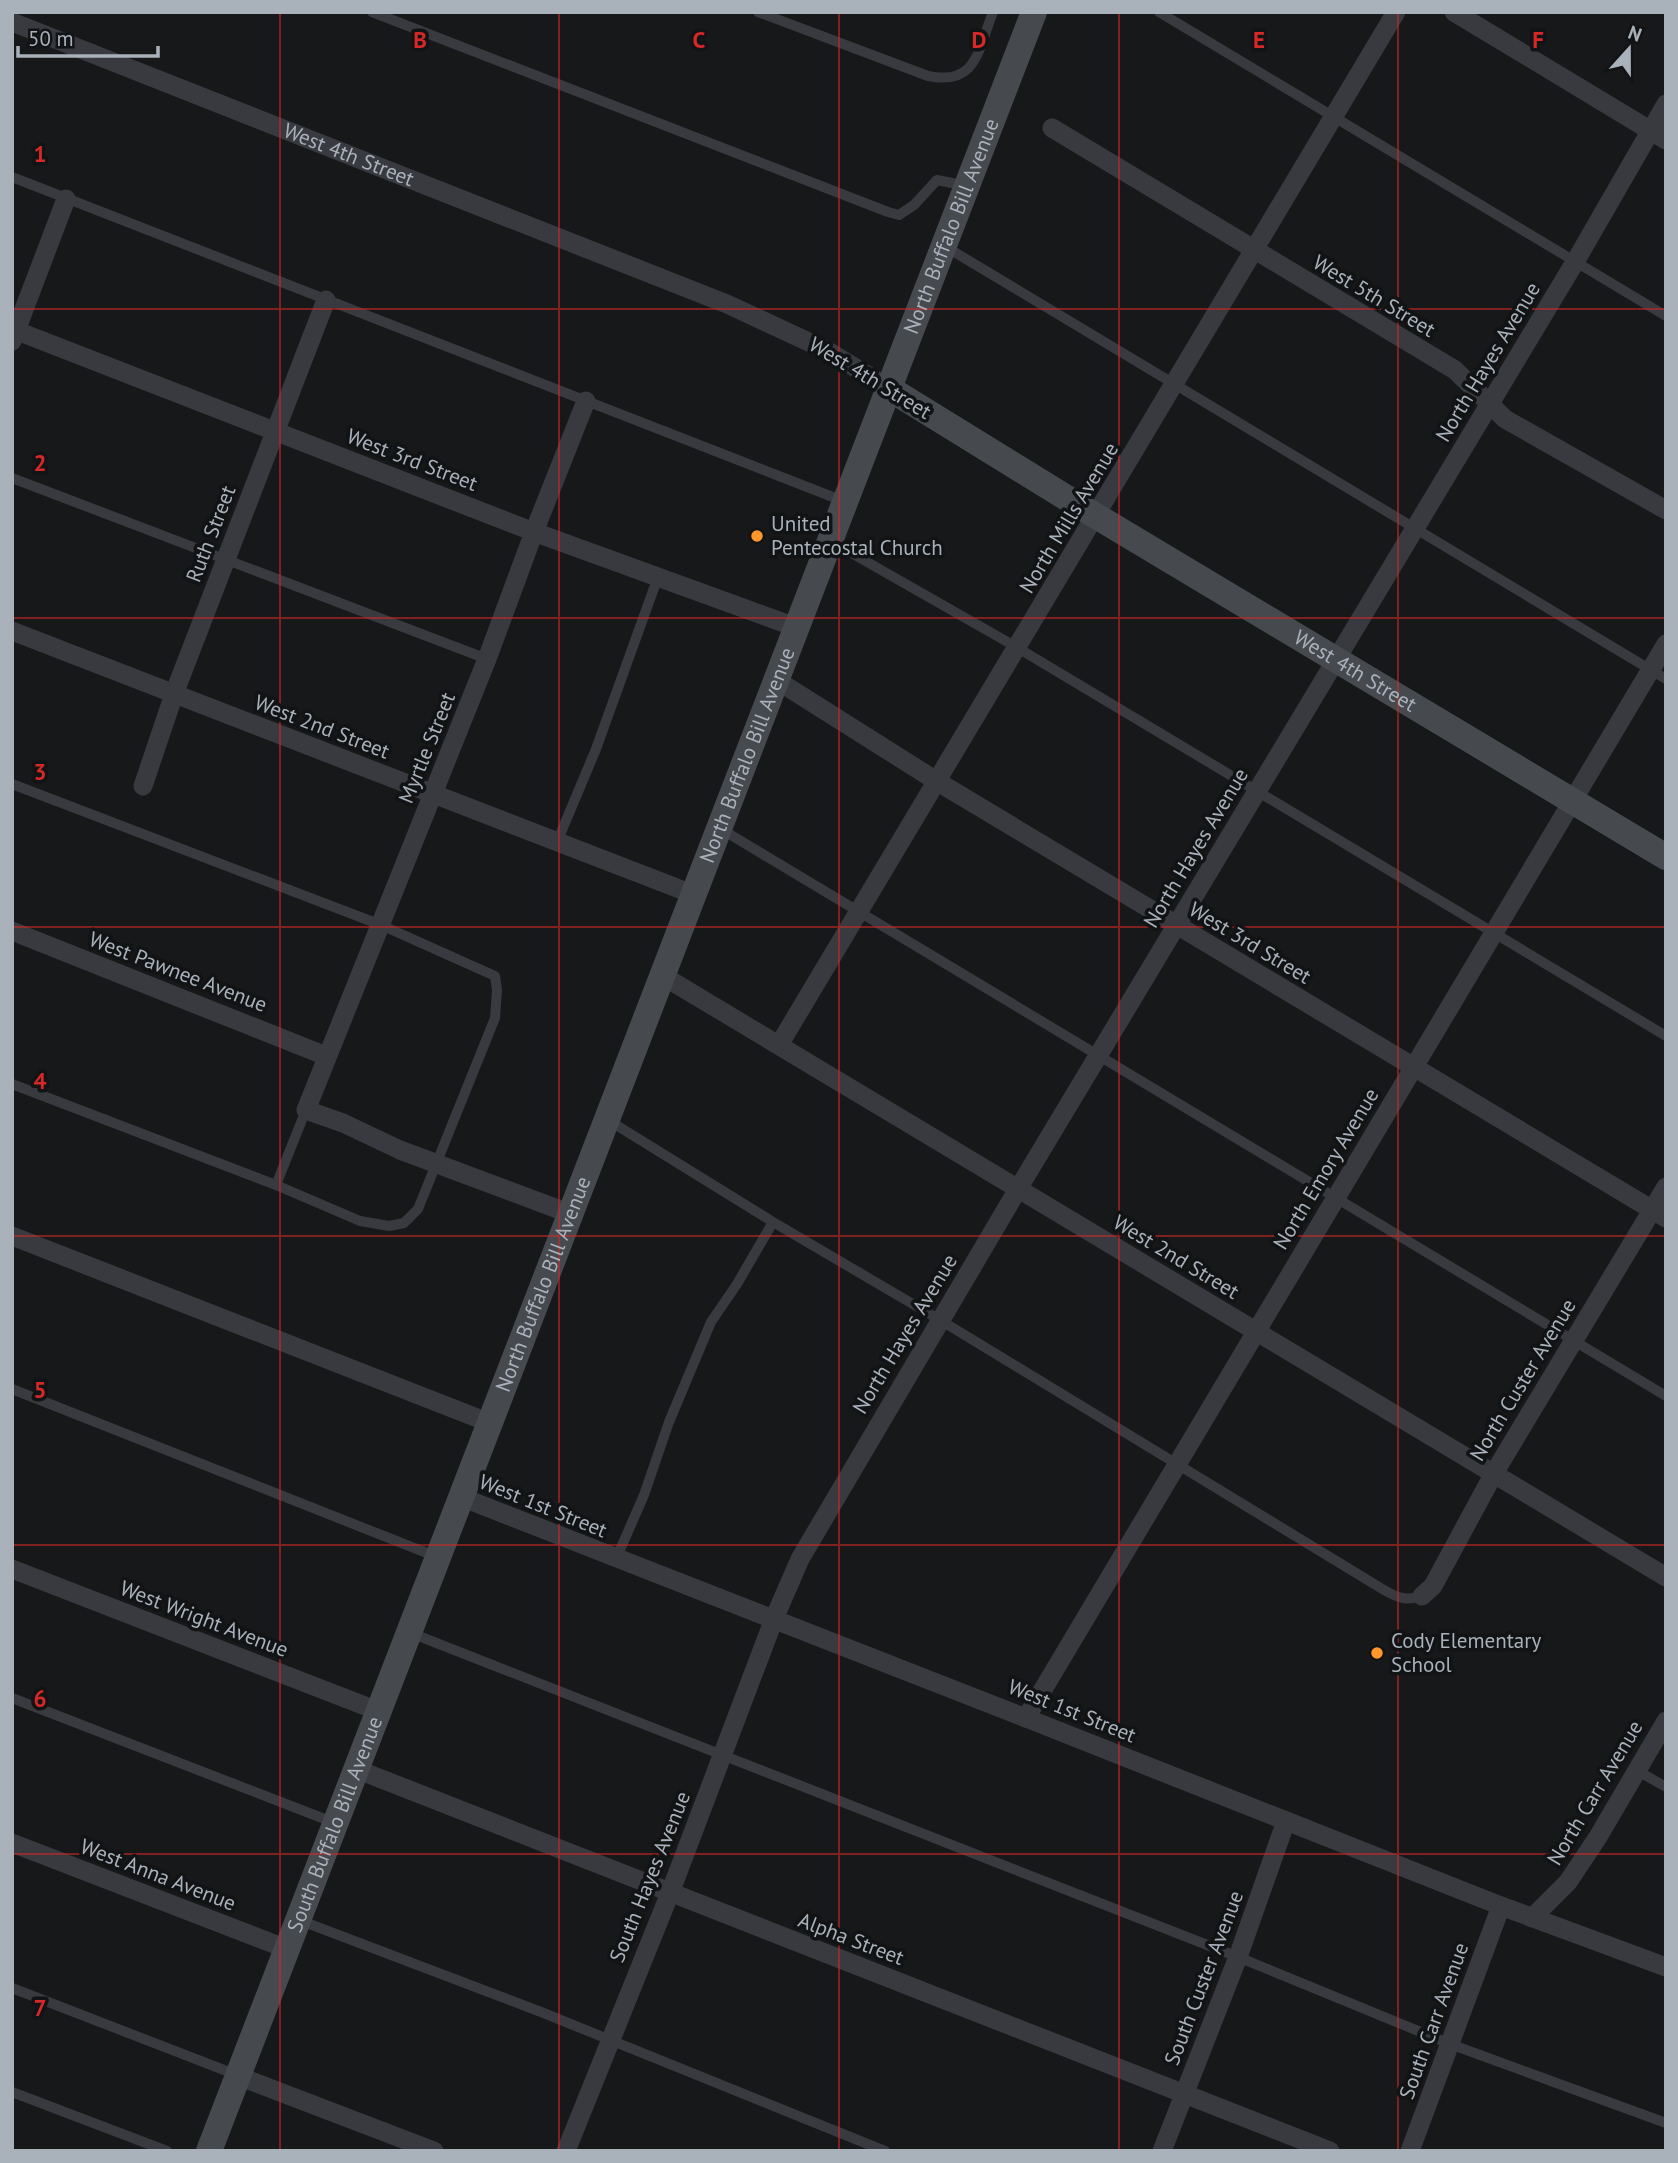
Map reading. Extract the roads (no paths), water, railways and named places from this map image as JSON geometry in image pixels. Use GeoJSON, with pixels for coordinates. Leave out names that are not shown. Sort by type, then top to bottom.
{"type":"FeatureCollection","features":[{"type":"Feature","properties":{"kind":"main road","name":"North Buffalo Bill Avenue"},"geometry":{"type":"LineString","coordinates":[[461,1497],[847,503],[1034,12]]}},
{"type":"Feature","properties":{"kind":"main road","name":"West 4th Street"},"geometry":{"type":"LineString","coordinates":[[890,389],[1096,516],[1666,857]]}},
{"type":"Feature","properties":{"kind":"main road","name":"South Buffalo Bill Avenue"},"geometry":{"type":"LineString","coordinates":[[209,2151],[461,1497]]}},
{"type":"Feature","properties":{"kind":"street","name":"North Mills Avenue"},"geometry":{"type":"LineString","coordinates":[[779,1045],[1396,12]]}},
{"type":"Feature","properties":{"kind":"street"},"geometry":{"type":"LineString","coordinates":[[1454,12],[1658,135]]}},
{"type":"Feature","properties":{"kind":"street","name":"West 4th Street"},"geometry":{"type":"LineString","coordinates":[[12,22],[727,304],[828,351],[890,389]]}},
{"type":"Feature","properties":{"kind":"street","name":"North Hayes Avenue"},"geometry":{"type":"LineString","coordinates":[[774,1619],[800,1559],[1018,1189],[1575,262],[1658,135],[1666,104]]}},
{"type":"Feature","properties":{"kind":"street","name":"West 5th Street"},"geometry":{"type":"LineString","coordinates":[[1052,128],[1455,370],[1505,419],[1666,510]]}},
{"type":"Feature","properties":{"kind":"street"},"geometry":{"type":"LineString","coordinates":[[14,334],[66,199]]}},
{"type":"Feature","properties":{"kind":"street","name":"Ruth Street"},"geometry":{"type":"LineString","coordinates":[[143,786],[174,694],[326,300]]}},
{"type":"Feature","properties":{"kind":"street","name":"West 3rd Street"},"geometry":{"type":"LineString","coordinates":[[14,334],[534,532],[798,628]]}},
{"type":"Feature","properties":{"kind":"street","name":"Myrtle Street"},"geometry":{"type":"LineString","coordinates":[[306,1110],[487,659],[586,401]]}},
{"type":"Feature","properties":{"kind":"street","name":"West 2nd Street"},"geometry":{"type":"LineString","coordinates":[[12,631],[695,895]]}},
{"type":"Feature","properties":{"kind":"street","name":"North Emory Avenue"},"geometry":{"type":"LineString","coordinates":[[1027,1718],[1572,801],[1658,675],[1666,644]]}},
{"type":"Feature","properties":{"kind":"street","name":"West 3rd Street"},"geometry":{"type":"LineString","coordinates":[[778,681],[938,782],[1176,926],[1659,1214]]}},
{"type":"Feature","properties":{"kind":"street","name":"West Pawnee Avenue"},"geometry":{"type":"LineString","coordinates":[[12,931],[326,1056]]}},
{"type":"Feature","properties":{"kind":"street","name":"West 2nd Street"},"geometry":{"type":"LineString","coordinates":[[663,976],[1666,1577]]}},
{"type":"Feature","properties":{"kind":"street"},"geometry":{"type":"LineString","coordinates":[[306,1110],[571,1214]]}},
{"type":"Feature","properties":{"kind":"street","name":"North Custer Avenue"},"geometry":{"type":"LineString","coordinates":[[1422,1596],[1433,1586],[1493,1475],[1573,1340],[1659,1214],[1666,1187]]}},
{"type":"Feature","properties":{"kind":"street"},"geometry":{"type":"LineString","coordinates":[[12,1236],[490,1423]]}},
{"type":"Feature","properties":{"kind":"street","name":"West 1st Street"},"geometry":{"type":"LineString","coordinates":[[461,1497],[1501,1906],[1666,1968]]}},
{"type":"Feature","properties":{"kind":"street","name":"West Wright Avenue"},"geometry":{"type":"LineString","coordinates":[[12,1569],[378,1711]]}},
{"type":"Feature","properties":{"kind":"street","name":"South Hayes Avenue"},"geometry":{"type":"LineString","coordinates":[[566,2151],[670,1893],[774,1619]]}},
{"type":"Feature","properties":{"kind":"street","name":"North Carr Avenue"},"geometry":{"type":"LineString","coordinates":[[1532,1918],[1568,1882],[1598,1837],[1666,1721]]}},
{"type":"Feature","properties":{"kind":"street","name":"Alpha Street"},"geometry":{"type":"LineString","coordinates":[[356,1769],[1330,2151]]}},
{"type":"Feature","properties":{"kind":"street","name":"South Custer Avenue"},"geometry":{"type":"LineString","coordinates":[[1162,2151],[1238,1958],[1286,1821]]}},
{"type":"Feature","properties":{"kind":"street","name":"West Anna Avenue"},"geometry":{"type":"LineString","coordinates":[[12,1843],[287,1949]]}},
{"type":"Feature","properties":{"kind":"street","name":"South Carr Avenue"},"geometry":{"type":"LineString","coordinates":[[1410,2151],[1501,1906]]}},
{"type":"Feature","properties":{"kind":"street"},"geometry":{"type":"LineString","coordinates":[[238,2076],[434,2151]]}},
{"type":"Feature","properties":{"kind":"lane"},"geometry":{"type":"LineString","coordinates":[[372,12],[888,212],[899,215],[914,205],[937,180],[967,186]]}},
{"type":"Feature","properties":{"kind":"lane"},"geometry":{"type":"LineString","coordinates":[[758,12],[928,76],[946,80],[964,75],[973,63],[993,12]]}},
{"type":"Feature","properties":{"kind":"lane"},"geometry":{"type":"LineString","coordinates":[[1159,12],[1666,316]]}},
{"type":"Feature","properties":{"kind":"lane"},"geometry":{"type":"LineString","coordinates":[[12,177],[847,503]]}},
{"type":"Feature","properties":{"kind":"lane"},"geometry":{"type":"LineString","coordinates":[[944,246],[1658,675]]}},
{"type":"Feature","properties":{"kind":"lane"},"geometry":{"type":"LineString","coordinates":[[12,478],[487,659]]}},
{"type":"Feature","properties":{"kind":"lane"},"geometry":{"type":"LineString","coordinates":[[831,542],[1018,648],[1666,1036]]}},
{"type":"Feature","properties":{"kind":"lane"},"geometry":{"type":"LineString","coordinates":[[557,843],[596,749],[658,577]]}},
{"type":"Feature","properties":{"kind":"lane"},"geometry":{"type":"LineString","coordinates":[[12,784],[381,925],[495,976],[498,990],[495,1018],[418,1209],[404,1223],[389,1226],[360,1220],[12,1084]]}},
{"type":"Feature","properties":{"kind":"lane"},"geometry":{"type":"LineString","coordinates":[[720,829],[1666,1396]]}},
{"type":"Feature","properties":{"kind":"lane"},"geometry":{"type":"LineString","coordinates":[[276,1185],[306,1110]]}},
{"type":"Feature","properties":{"kind":"lane"},"geometry":{"type":"LineString","coordinates":[[607,1120],[1400,1599],[1422,1596]]}},
{"type":"Feature","properties":{"kind":"lane"},"geometry":{"type":"LineString","coordinates":[[616,1559],[645,1494],[669,1422],[711,1322],[773,1222]]}},
{"type":"Feature","properties":{"kind":"lane"},"geometry":{"type":"LineString","coordinates":[[12,1389],[438,1557]]}},
{"type":"Feature","properties":{"kind":"lane"},"geometry":{"type":"LineString","coordinates":[[409,1632],[1450,2044],[1666,2123]]}},
{"type":"Feature","properties":{"kind":"lane"},"geometry":{"type":"LineString","coordinates":[[12,1698],[335,1824]]}},
{"type":"Feature","properties":{"kind":"lane"},"geometry":{"type":"LineString","coordinates":[[1636,1770],[1666,1787]]}},
{"type":"Feature","properties":{"kind":"lane"},"geometry":{"type":"LineString","coordinates":[[298,1920],[609,2040],[885,2151]]}},
{"type":"Feature","properties":{"kind":"lane"},"geometry":{"type":"LineString","coordinates":[[12,1988],[238,2076]]}},
{"type":"Feature","properties":{"kind":"lane"},"geometry":{"type":"LineString","coordinates":[[12,2092],[167,2151]]}},
{"type":"Feature","properties":{"kind":"place","name":"United Pentecostal Church"},"geometry":{"type":"Point","coordinates":[757,536]}},
{"type":"Feature","properties":{"kind":"place","name":"Cody Elementary School"},"geometry":{"type":"Point","coordinates":[1377,1653]}}]}
